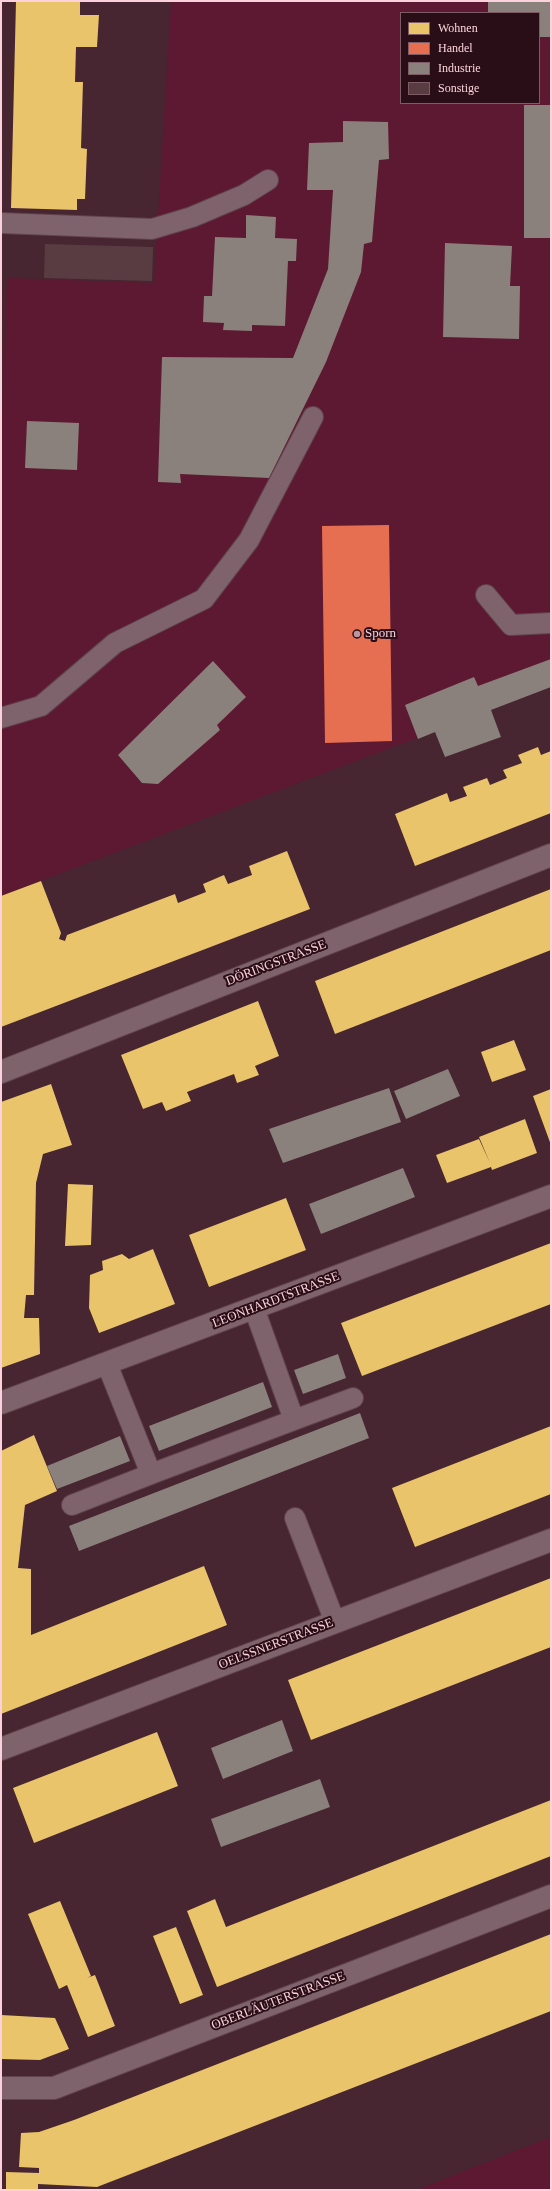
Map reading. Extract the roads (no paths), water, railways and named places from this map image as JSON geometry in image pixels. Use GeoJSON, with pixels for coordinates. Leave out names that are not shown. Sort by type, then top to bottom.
{"type":"FeatureCollection","features":[{"type":"Feature","properties":{"kind":"street","name":"DÖRINGSTRASSE"},"geometry":{"type":"LineString","coordinates":[[1,1072],[551,855]]}},
{"type":"Feature","properties":{"kind":"street","name":"LEONHARDTSTRASSE"},"geometry":{"type":"LineString","coordinates":[[1,1404],[551,1196]]}},
{"type":"Feature","properties":{"kind":"street","name":"OELSSNERSTRASSE"},"geometry":{"type":"LineString","coordinates":[[1,1749],[551,1540]]}},
{"type":"Feature","properties":{"kind":"street","name":"OBERLÄUTERSTRASSE"},"geometry":{"type":"LineString","coordinates":[[1,2088],[54,2088],[551,1896]]}},
{"type":"Feature","properties":{"kind":"lane"},"geometry":{"type":"LineString","coordinates":[[1,223],[152,229],[192,217],[244,195],[268,180]]}},
{"type":"Feature","properties":{"kind":"lane"},"geometry":{"type":"LineString","coordinates":[[1,718],[41,706],[116,643],[204,599],[249,540],[312,417]]}},
{"type":"Feature","properties":{"kind":"lane"},"geometry":{"type":"LineString","coordinates":[[486,595],[512,625],[551,623]]}},
{"type":"Feature","properties":{"kind":"lane"},"geometry":{"type":"LineString","coordinates":[[254,1308],[294,1420]]}},
{"type":"Feature","properties":{"kind":"lane"},"geometry":{"type":"LineString","coordinates":[[107,1364],[151,1474]]}},
{"type":"Feature","properties":{"kind":"lane"},"geometry":{"type":"LineString","coordinates":[[72,1505],[353,1398]]}},
{"type":"Feature","properties":{"kind":"lane"},"geometry":{"type":"LineString","coordinates":[[295,1518],[335,1622]]}},
{"type":"Feature","properties":{"kind":"place","name":"Sporn"},"geometry":{"type":"Point","coordinates":[357,634]}}]}
